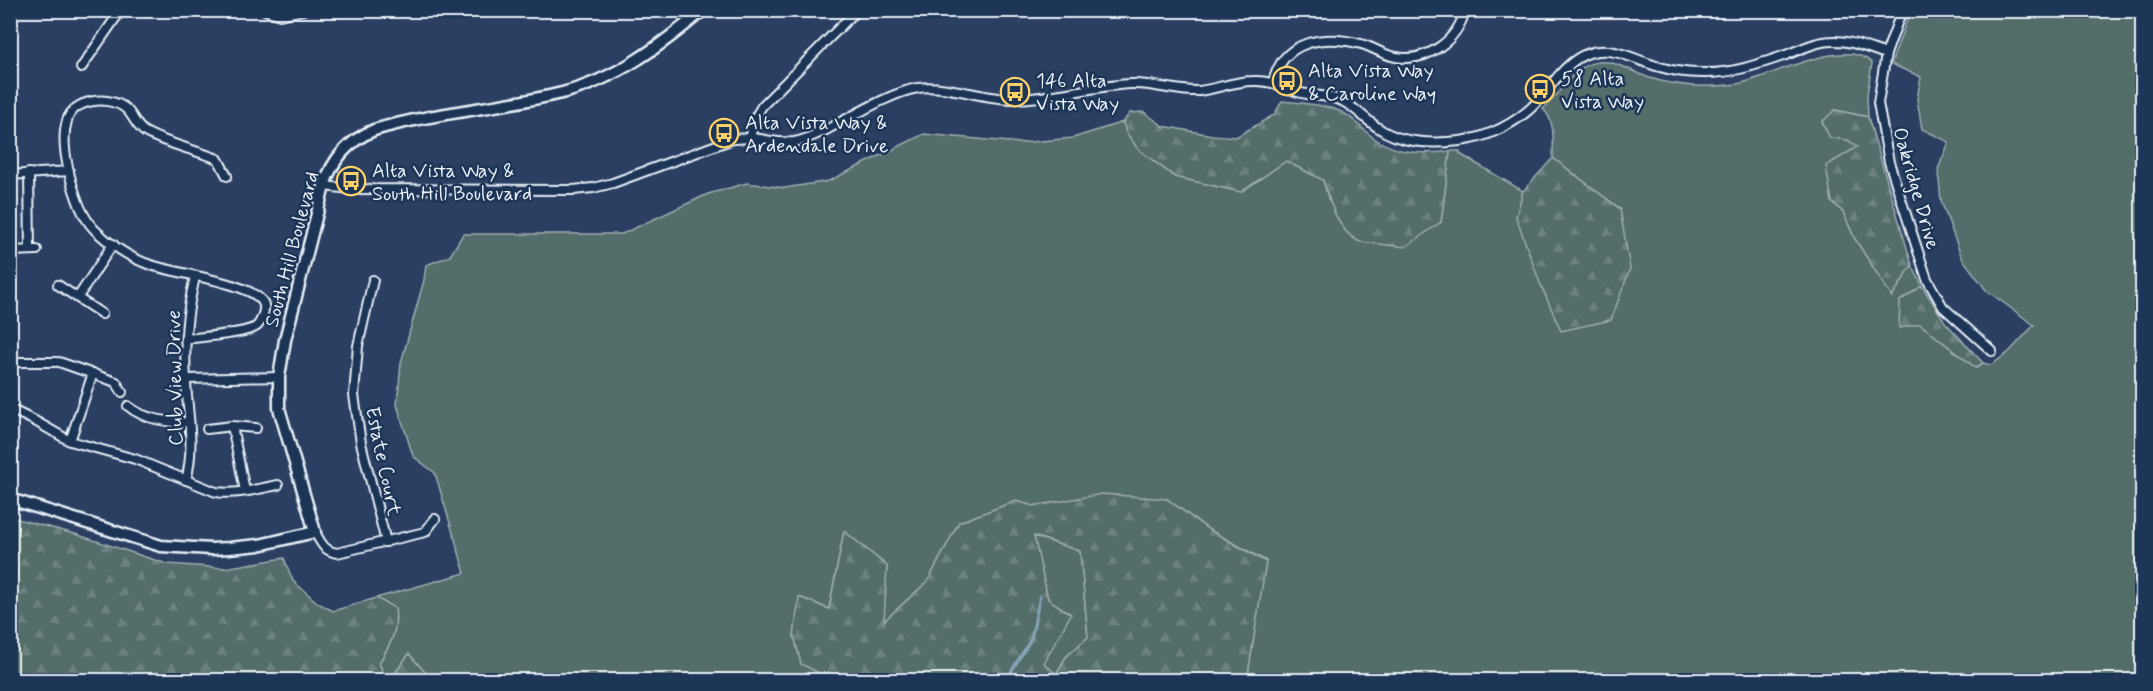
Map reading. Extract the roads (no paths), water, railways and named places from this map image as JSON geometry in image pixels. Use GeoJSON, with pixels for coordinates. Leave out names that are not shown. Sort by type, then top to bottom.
{"type":"FeatureCollection","features":[{"type":"Feature","properties":{"kind":"street"},"geometry":{"type":"LineString","coordinates":[[81,68],[121,10]]}},
{"type":"Feature","properties":{"kind":"street"},"geometry":{"type":"LineString","coordinates":[[265,10],[280,15],[303,10]]}},
{"type":"Feature","properties":{"kind":"street","name":"South Hill Boulevard"},"geometry":{"type":"LineString","coordinates":[[315,532],[279,408],[279,377],[285,340],[324,186],[329,171],[338,156],[350,143],[361,136],[384,127],[564,93],[603,78],[670,38],[703,10]]}},
{"type":"Feature","properties":{"kind":"street"},"geometry":{"type":"LineString","coordinates":[[751,138],[752,123],[762,106],[857,10]]}},
{"type":"Feature","properties":{"kind":"street"},"geometry":{"type":"LineString","coordinates":[[1273,83],[1276,69],[1283,58],[1310,42],[1350,41],[1370,46],[1395,57],[1418,57],[1429,53],[1458,30],[1465,10]]}},
{"type":"Feature","properties":{"kind":"street","name":"Oakridge Drive"},"geometry":{"type":"LineString","coordinates":[[1902,10],[1886,54],[1878,103],[1889,162],[1927,279],[1943,306],[1992,351]]}},
{"type":"Feature","properties":{"kind":"street"},"geometry":{"type":"LineString","coordinates":[[324,186],[351,189],[583,189],[613,183],[733,139],[751,138],[795,142],[811,137],[902,93],[919,88],[1008,99],[1035,99],[1131,84],[1199,91],[1254,81],[1273,83],[1296,92],[1326,96],[1342,101],[1376,127],[1400,139],[1441,142],[1481,137],[1501,128],[1534,105],[1565,68],[1576,59],[1597,51],[1618,52],[1658,67],[1702,74],[1747,68],[1834,40],[1886,54]]}},
{"type":"Feature","properties":{"kind":"street"},"geometry":{"type":"LineString","coordinates":[[185,339],[249,330],[258,325],[264,313],[264,305],[255,293],[231,284],[149,265],[113,244],[94,229],[78,203],[69,171],[64,135],[68,117],[84,104],[98,100],[121,105],[135,123],[146,132],[218,159],[227,176]]}},
{"type":"Feature","properties":{"kind":"street"},"geometry":{"type":"LineString","coordinates":[[10,175],[69,171]]}},
{"type":"Feature","properties":{"kind":"street"},"geometry":{"type":"LineString","coordinates":[[10,251],[33,250],[30,172]]}},
{"type":"Feature","properties":{"kind":"street"},"geometry":{"type":"LineString","coordinates":[[78,297],[113,244]]}},
{"type":"Feature","properties":{"kind":"street","name":"Club View Drive"},"geometry":{"type":"LineString","coordinates":[[186,480],[191,454],[185,339],[187,310],[195,277]]}},
{"type":"Feature","properties":{"kind":"street","name":"Estate Court"},"geometry":{"type":"LineString","coordinates":[[373,280],[358,346],[354,395],[361,443],[386,542]]}},
{"type":"Feature","properties":{"kind":"street"},"geometry":{"type":"LineString","coordinates":[[58,285],[102,314]]}},
{"type":"Feature","properties":{"kind":"street"},"geometry":{"type":"LineString","coordinates":[[10,362],[57,362],[116,382],[123,392]]}},
{"type":"Feature","properties":{"kind":"street"},"geometry":{"type":"LineString","coordinates":[[70,441],[93,373]]}},
{"type":"Feature","properties":{"kind":"street"},"geometry":{"type":"LineString","coordinates":[[186,379],[279,377]]}},
{"type":"Feature","properties":{"kind":"street"},"geometry":{"type":"LineString","coordinates":[[128,406],[136,413],[175,422],[189,422]]}},
{"type":"Feature","properties":{"kind":"street"},"geometry":{"type":"LineString","coordinates":[[10,409],[70,441],[135,459],[216,492],[245,491],[278,485]]}},
{"type":"Feature","properties":{"kind":"street"},"geometry":{"type":"LineString","coordinates":[[232,426],[245,491]]}},
{"type":"Feature","properties":{"kind":"street"},"geometry":{"type":"LineString","coordinates":[[207,429],[232,426],[256,428]]}},
{"type":"Feature","properties":{"kind":"street"},"geometry":{"type":"LineString","coordinates":[[10,499],[161,546],[211,549],[259,545],[315,532],[329,552],[337,553],[425,532],[435,519]]}},
{"type":"Feature","properties":{"kind":"waterway"},"geometry":{"type":"LineString","coordinates":[[1006,680],[1031,639],[1040,596]]}},
{"type":"Feature","properties":{"kind":"place","name":"Alta Vista Way & Caroline Way"},"geometry":{"type":"Point","coordinates":[1287,81]}},
{"type":"Feature","properties":{"kind":"place","name":"58 Alta Vista Way"},"geometry":{"type":"Point","coordinates":[1540,89]}},
{"type":"Feature","properties":{"kind":"place","name":"146 Alta Vista Way"},"geometry":{"type":"Point","coordinates":[1015,92]}},
{"type":"Feature","properties":{"kind":"place","name":"Alta Vista Way & Ardendale Drive"},"geometry":{"type":"Point","coordinates":[724,133]}},
{"type":"Feature","properties":{"kind":"place","name":"Alta Vista Way & South Hill Boulevard"},"geometry":{"type":"Point","coordinates":[351,181]}}]}
